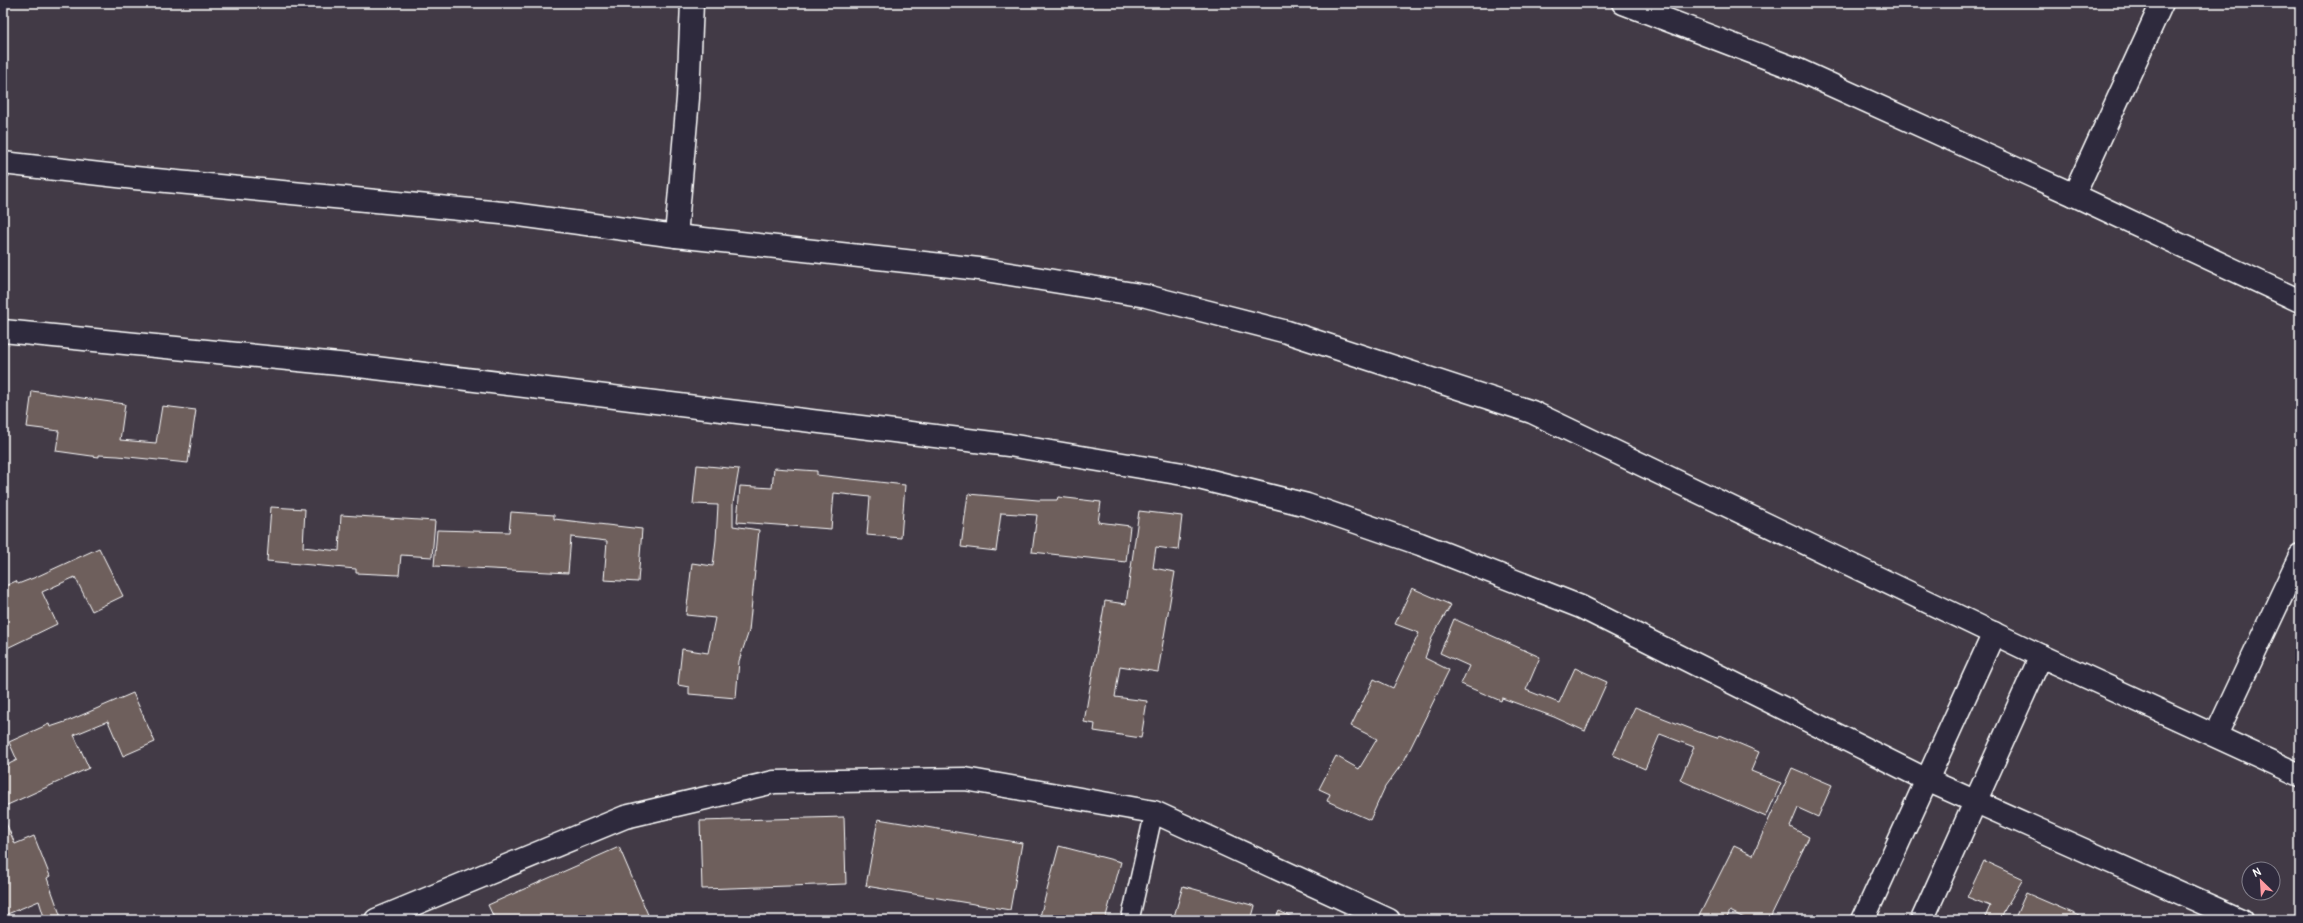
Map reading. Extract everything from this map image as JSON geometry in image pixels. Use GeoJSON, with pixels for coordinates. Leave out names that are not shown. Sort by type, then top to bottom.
{"type":"FeatureCollection","features":[{"type":"Feature","properties":{"kind":"street"},"geometry":{"type":"LineString","coordinates":[[676,236],[688,98],[692,3]]}},
{"type":"Feature","properties":{"kind":"street"},"geometry":{"type":"LineString","coordinates":[[1624,3],[1796,69],[2074,195],[2300,301]]}},
{"type":"Feature","properties":{"kind":"street"},"geometry":{"type":"LineString","coordinates":[[2074,195],[2162,3]]}},
{"type":"Feature","properties":{"kind":"street"},"geometry":{"type":"LineString","coordinates":[[3,163],[512,214],[676,236],[979,269],[1146,296],[1287,332],[1532,412],[2041,656],[2216,735],[2300,775]]}},
{"type":"Feature","properties":{"kind":"street"},"geometry":{"type":"LineString","coordinates":[[3,330],[359,366],[1001,444],[1183,474],[1307,505],[1420,544],[1581,607],[1927,780],[2241,920]]}},
{"type":"Feature","properties":{"kind":"street"},"geometry":{"type":"LineString","coordinates":[[2216,735],[2300,556]]}},
{"type":"Feature","properties":{"kind":"street"},"geometry":{"type":"LineString","coordinates":[[1863,920],[1994,633]]}},
{"type":"Feature","properties":{"kind":"street"},"geometry":{"type":"LineString","coordinates":[[1922,920],[2041,656]]}},
{"type":"Feature","properties":{"kind":"street"},"geometry":{"type":"LineString","coordinates":[[376,920],[625,817],[774,782],[965,779],[1154,812],[1389,920]]}},
{"type":"Feature","properties":{"kind":"lane"},"geometry":{"type":"LineString","coordinates":[[1130,920],[1154,812]]}},
{"type":"Feature","properties":{"kind":"building"},"geometry":{"type":"Polygon","coordinates":[[[32,391],[125,404],[120,440],[156,443],[162,406],[196,410],[188,463],[118,456],[99,455],[99,457],[56,451],[59,431],[27,427],[32,391]]]}},
{"type":"Feature","properties":{"kind":"building"},"geometry":{"type":"Polygon","coordinates":[[[697,465],[739,469],[733,503],[733,526],[759,530],[749,631],[739,661],[736,698],[689,694],[689,687],[678,685],[682,649],[708,653],[715,618],[686,615],[692,563],[713,566],[716,540],[718,505],[693,504],[697,465]]]}},
{"type":"Feature","properties":{"kind":"building"},"geometry":{"type":"Polygon","coordinates":[[[774,468],[817,471],[817,475],[905,485],[901,538],[867,535],[870,497],[834,493],[831,529],[737,522],[740,486],[772,488],[774,468]]]}},
{"type":"Feature","properties":{"kind":"building"},"geometry":{"type":"Polygon","coordinates":[[[968,494],[1038,500],[1057,500],[1058,497],[1101,502],[1098,522],[1130,526],[1126,562],[1032,552],[1037,515],[1001,513],[996,551],[961,547],[968,494]]]}},
{"type":"Feature","properties":{"kind":"building"},"geometry":{"type":"Polygon","coordinates":[[[271,507],[305,509],[303,547],[339,551],[341,515],[435,521],[432,557],[401,555],[399,575],[356,573],[356,569],[267,561],[271,507]]]}},
{"type":"Feature","properties":{"kind":"building"},"geometry":{"type":"Polygon","coordinates":[[[1139,511],[1182,516],[1178,550],[1156,547],[1153,568],[1175,572],[1158,672],[1120,666],[1115,697],[1147,701],[1141,738],[1094,731],[1095,724],[1084,722],[1105,601],[1126,604],[1139,511]]]}},
{"type":"Feature","properties":{"kind":"building"},"geometry":{"type":"Polygon","coordinates":[[[511,512],[554,515],[554,519],[642,529],[638,582],[604,580],[607,541],[571,537],[568,573],[434,566],[437,530],[509,532],[511,512]]]}},
{"type":"Feature","properties":{"kind":"building"},"geometry":{"type":"Polygon","coordinates":[[[99,548],[123,596],[92,611],[75,577],[42,592],[57,624],[3,650],[3,587],[16,581],[18,584],[36,577],[99,548]]]}},
{"type":"Feature","properties":{"kind":"building"},"geometry":{"type":"Polygon","coordinates":[[[1412,588],[1451,605],[1433,635],[1425,658],[1449,670],[1404,761],[1385,787],[1370,820],[1327,801],[1330,794],[1319,789],[1336,756],[1359,769],[1377,739],[1351,726],[1374,679],[1393,688],[1419,633],[1395,624],[1412,588]]]}},
{"type":"Feature","properties":{"kind":"building"},"geometry":{"type":"Polygon","coordinates":[[[1454,619],[1540,657],[1526,690],[1559,703],[1575,668],[1607,682],[1585,731],[1554,717],[1502,698],[1501,701],[1461,684],[1469,666],[1440,653],[1454,619]]]}},
{"type":"Feature","properties":{"kind":"building"},"geometry":{"type":"Polygon","coordinates":[[[133,693],[155,742],[123,756],[108,721],[74,735],[89,768],[3,807],[3,767],[17,760],[9,742],[49,724],[50,727],[68,721],[133,693]]]}},
{"type":"Feature","properties":{"kind":"building"},"geometry":{"type":"Polygon","coordinates":[[[1635,707],[1717,738],[1719,735],[1759,752],[1751,771],[1781,783],[1766,817],[1680,780],[1694,747],[1660,734],[1645,769],[1613,755],[1635,707]]]}},
{"type":"Feature","properties":{"kind":"building"},"geometry":{"type":"Polygon","coordinates":[[[1792,768],[1832,785],[1818,817],[1798,808],[1790,827],[1809,837],[1769,920],[1748,920],[1730,911],[1726,920],[1697,920],[1734,846],[1753,855],[1792,768]]]}},
{"type":"Feature","properties":{"kind":"building"},"geometry":{"type":"Polygon","coordinates":[[[3,816],[15,844],[34,836],[50,876],[47,878],[62,920],[45,920],[39,901],[5,915],[3,911],[3,816]]]}},
{"type":"Feature","properties":{"kind":"building"},"geometry":{"type":"Polygon","coordinates":[[[844,817],[846,884],[702,889],[700,821],[844,817]]]}},
{"type":"Feature","properties":{"kind":"building"},"geometry":{"type":"Polygon","coordinates":[[[878,819],[1022,843],[1010,910],[866,886],[878,819]]]}},
{"type":"Feature","properties":{"kind":"building"},"geometry":{"type":"Polygon","coordinates":[[[1059,846],[1121,862],[1105,920],[1039,920],[1059,846]]]}},
{"type":"Feature","properties":{"kind":"building"},"geometry":{"type":"Polygon","coordinates":[[[619,847],[649,917],[643,920],[495,920],[488,905],[619,847]]]}},
{"type":"Feature","properties":{"kind":"building"},"geometry":{"type":"Polygon","coordinates":[[[1984,861],[2023,879],[2005,909],[2001,920],[1984,920],[1990,906],[1967,897],[1984,861]]]}},
{"type":"Feature","properties":{"kind":"building"},"geometry":{"type":"Polygon","coordinates":[[[1183,886],[1255,906],[1251,920],[1173,920],[1183,886]]]}},
{"type":"Feature","properties":{"kind":"building"},"geometry":{"type":"Polygon","coordinates":[[[2026,893],[2089,920],[2014,920],[2026,893]]]}},
{"type":"Feature","properties":{"kind":"building"},"geometry":{"type":"Polygon","coordinates":[[[1279,911],[1298,920],[1275,920],[1279,911]]]}}]}
